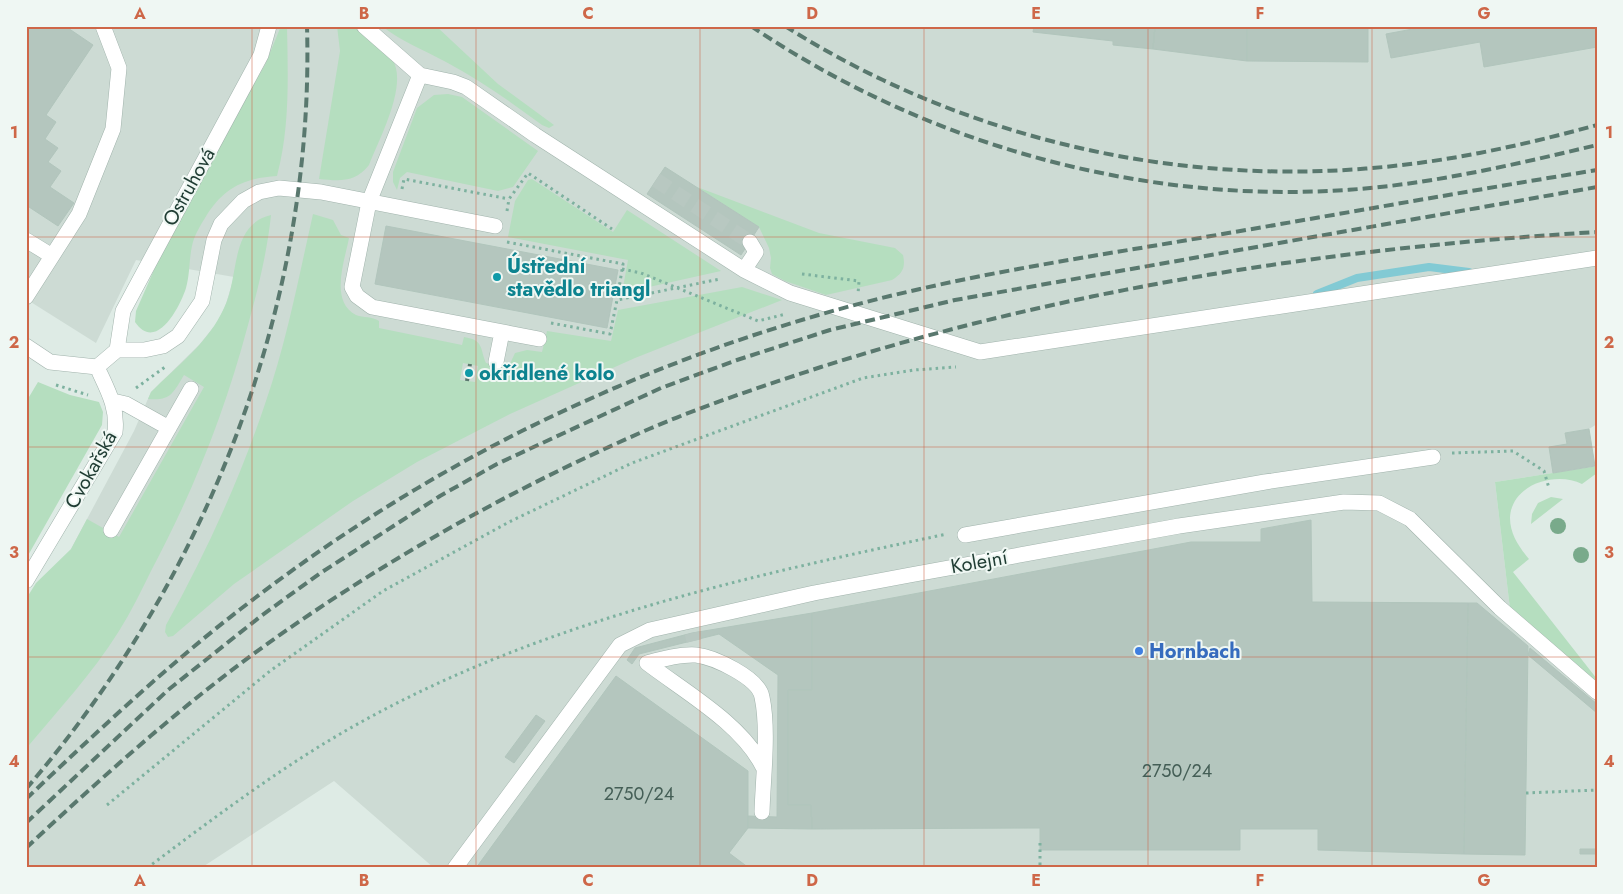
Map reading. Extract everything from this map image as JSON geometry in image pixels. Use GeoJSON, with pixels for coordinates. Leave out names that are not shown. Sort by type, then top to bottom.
{"type":"FeatureCollection","features":[{"type":"Feature","properties":{"kind":"street"},"geometry":{"type":"LineString","coordinates":[[26,297],[79,214],[114,129],[119,68],[104,26]]}},
{"type":"Feature","properties":{"kind":"street","name":"Ostruhová"},"geometry":{"type":"LineString","coordinates":[[117,350],[124,310],[261,55],[270,26]]}},
{"type":"Feature","properties":{"kind":"street"},"geometry":{"type":"LineString","coordinates":[[364,26],[420,76],[453,82],[466,87],[744,270],[790,292],[980,352],[1597,258]]}},
{"type":"Feature","properties":{"kind":"street"},"geometry":{"type":"LineString","coordinates":[[420,76],[370,202],[352,287],[357,296],[372,306],[539,339]]}},
{"type":"Feature","properties":{"kind":"street"},"geometry":{"type":"LineString","coordinates":[[26,346],[50,362],[97,367],[117,350],[144,350],[164,346],[178,336],[195,314],[202,301],[214,240],[221,224],[243,201],[259,192],[279,188],[321,192],[397,207],[501,221]]}},
{"type":"Feature","properties":{"kind":"street"},"geometry":{"type":"LineString","coordinates":[[26,240],[52,256]]}},
{"type":"Feature","properties":{"kind":"street"},"geometry":{"type":"LineString","coordinates":[[744,270],[756,252],[750,242]]}},
{"type":"Feature","properties":{"kind":"street"},"geometry":{"type":"LineString","coordinates":[[496,362],[502,332]]}},
{"type":"Feature","properties":{"kind":"street","name":"Cvokařská"},"geometry":{"type":"LineString","coordinates":[[26,582],[116,432],[117,417],[114,401],[97,367]]}},
{"type":"Feature","properties":{"kind":"street"},"geometry":{"type":"LineString","coordinates":[[112,530],[191,388]]}},
{"type":"Feature","properties":{"kind":"street"},"geometry":{"type":"LineString","coordinates":[[114,401],[126,404],[169,428]]}},
{"type":"Feature","properties":{"kind":"street"},"geometry":{"type":"LineString","coordinates":[[965,535],[1264,482],[1433,457]]}},
{"type":"Feature","properties":{"kind":"street","name":"Kolejní"},"geometry":{"type":"LineString","coordinates":[[455,868],[620,645],[650,630],[693,638],[814,593],[1179,526],[1344,502],[1379,503],[1410,519],[1500,608],[1597,692]]}},
{"type":"Feature","properties":{"kind":"street"},"geometry":{"type":"LineString","coordinates":[[762,812],[763,767],[762,695],[747,677],[720,664],[693,638],[662,659],[647,663],[732,727],[755,751],[763,767]]}},
{"type":"Feature","properties":{"kind":"path"},"geometry":{"type":"LineString","coordinates":[[501,221],[509,199],[528,173],[612,228]]}},
{"type":"Feature","properties":{"kind":"path"},"geometry":{"type":"LineString","coordinates":[[397,207],[404,179],[509,199]]}},
{"type":"Feature","properties":{"kind":"path"},"geometry":{"type":"LineString","coordinates":[[501,241],[623,264],[610,334],[542,321]]}},
{"type":"Feature","properties":{"kind":"path"},"geometry":{"type":"LineString","coordinates":[[617,300],[730,277],[744,270]]}},
{"type":"Feature","properties":{"kind":"path"},"geometry":{"type":"LineString","coordinates":[[107,804],[270,671],[383,591],[510,522],[632,463],[863,378],[914,370],[965,366],[991,350]]}},
{"type":"Feature","properties":{"kind":"path"},"geometry":{"type":"LineString","coordinates":[[1433,457],[1466,451],[1513,451],[1544,472],[1549,488]]}},
{"type":"Feature","properties":{"kind":"path"},"geometry":{"type":"LineString","coordinates":[[147,868],[269,778],[355,725],[426,689],[503,655],[601,620],[769,572],[949,534],[965,535]]}},
{"type":"Feature","properties":{"kind":"path"},"geometry":{"type":"LineString","coordinates":[[1526,793],[1597,790]]}},
{"type":"Feature","properties":{"kind":"path"},"geometry":{"type":"LineString","coordinates":[[1040,842],[1040,868]]}},
{"type":"Feature","properties":{"kind":"shaded area"},"geometry":{"type":"Polygon","coordinates":[[[26,26],[1597,26],[1597,424],[1589,429],[1565,433],[1567,444],[1553,473],[1495,482],[1510,609],[1597,682],[1597,868],[434,868],[334,781],[201,868],[26,868],[26,749],[75,688],[71,549],[134,431],[151,392],[199,345],[216,324],[225,307],[234,277],[136,260],[96,343],[26,299],[26,26]]]}},
{"type":"Feature","properties":{"kind":"green space"},"geometry":{"type":"Polygon","coordinates":[[[281,26],[287,26],[287,102],[284,139],[277,176],[244,182],[219,199],[205,218],[194,239],[186,288],[173,315],[159,330],[151,332],[143,330],[135,322],[136,311],[157,263],[217,146],[265,65],[281,26]]]}},
{"type":"Feature","properties":{"kind":"green space"},"geometry":{"type":"Polygon","coordinates":[[[337,26],[354,26],[388,54],[396,70],[397,82],[391,112],[369,165],[358,175],[346,180],[319,179],[340,51],[337,26]]]}},
{"type":"Feature","properties":{"kind":"green space"},"geometry":{"type":"Polygon","coordinates":[[[382,26],[436,26],[498,84],[554,125],[549,128],[542,125],[471,76],[405,41],[382,26]]]}},
{"type":"Feature","properties":{"kind":"green space"},"geometry":{"type":"Polygon","coordinates":[[[448,94],[462,97],[538,151],[513,187],[498,191],[407,172],[400,178],[397,190],[393,182],[393,172],[417,108],[434,95],[448,94]]]}},
{"type":"Feature","properties":{"kind":"green space"},"geometry":{"type":"Polygon","coordinates":[[[532,179],[613,232],[627,210],[721,271],[622,293],[628,260],[508,237],[515,201],[528,180],[532,179]]]}},
{"type":"Feature","properties":{"kind":"green space"},"geometry":{"type":"Polygon","coordinates":[[[697,187],[819,233],[895,248],[903,255],[904,264],[902,270],[892,280],[826,295],[785,281],[772,274],[769,248],[759,227],[697,187]]]}},
{"type":"Feature","properties":{"kind":"green space"},"geometry":{"type":"Polygon","coordinates":[[[313,214],[333,220],[341,235],[349,238],[341,280],[343,300],[348,309],[356,315],[376,319],[379,321],[379,328],[462,345],[464,337],[470,338],[475,340],[480,346],[486,363],[508,368],[515,353],[527,350],[542,352],[547,331],[611,341],[618,310],[742,287],[782,300],[635,358],[510,414],[417,462],[353,501],[234,584],[173,636],[168,637],[165,632],[166,625],[195,571],[221,515],[256,430],[280,355],[313,214]],[[463,363],[460,380],[475,382],[478,366],[463,363]]]}},
{"type":"Feature","properties":{"kind":"green space"},"geometry":{"type":"Polygon","coordinates":[[[271,215],[262,271],[239,357],[207,451],[181,511],[136,601],[109,647],[87,677],[26,749],[26,599],[36,583],[71,549],[87,519],[119,537],[204,387],[184,375],[174,391],[167,397],[148,399],[151,392],[192,353],[210,332],[218,320],[229,295],[242,240],[248,229],[258,221],[271,215]]]}},
{"type":"Feature","properties":{"kind":"green space"},"geometry":{"type":"Polygon","coordinates":[[[38,382],[70,395],[99,402],[103,412],[102,425],[26,559],[26,402],[38,382]]]}},
{"type":"Feature","properties":{"kind":"green space"},"geometry":{"type":"Polygon","coordinates":[[[1597,466],[1597,473],[1582,484],[1571,480],[1548,480],[1526,489],[1512,506],[1510,524],[1516,540],[1529,559],[1513,572],[1597,679],[1597,682],[1510,609],[1495,482],[1597,466]]]}},
{"type":"Feature","properties":{"kind":"green space"},"geometry":{"type":"Polygon","coordinates":[[[1551,497],[1563,499],[1531,524],[1532,514],[1538,503],[1551,497]]]}},
{"type":"Feature","properties":{"kind":"building"},"geometry":{"type":"Polygon","coordinates":[[[26,26],[65,26],[93,45],[46,115],[56,122],[45,139],[58,148],[48,162],[61,171],[50,187],[74,203],[58,226],[26,205],[26,26]]]}},
{"type":"Feature","properties":{"kind":"building"},"geometry":{"type":"Polygon","coordinates":[[[1034,26],[1155,26],[1153,49],[1113,45],[1113,41],[1033,32],[1034,26]]]}},
{"type":"Feature","properties":{"kind":"building"},"geometry":{"type":"Polygon","coordinates":[[[1155,26],[1247,26],[1247,61],[1153,49],[1155,26]]]}},
{"type":"Feature","properties":{"kind":"building"},"geometry":{"type":"Polygon","coordinates":[[[1247,26],[1368,26],[1368,62],[1247,61],[1247,26]]]}},
{"type":"Feature","properties":{"kind":"building"},"geometry":{"type":"Polygon","coordinates":[[[1429,26],[1597,26],[1597,47],[1484,67],[1480,42],[1391,58],[1386,34],[1429,26]]]}},
{"type":"Feature","properties":{"kind":"building"},"geometry":{"type":"Polygon","coordinates":[[[665,167],[759,227],[741,255],[647,194],[665,167]]]}},
{"type":"Feature","properties":{"kind":"building","name":"Ústřední stavědlo triangl"},"geometry":{"type":"Polygon","coordinates":[[[386,226],[618,270],[607,328],[375,284],[386,226]]]}},
{"type":"Feature","properties":{"kind":"building"},"geometry":{"type":"Polygon","coordinates":[[[1589,429],[1595,466],[1553,473],[1549,447],[1567,444],[1565,433],[1589,429]]]}},
{"type":"Feature","properties":{"kind":"building","name":"Hornbach"},"geometry":{"type":"Polygon","coordinates":[[[1311,520],[1312,602],[1468,603],[1464,854],[1318,850],[1318,829],[1240,829],[1240,850],[1040,850],[1040,828],[812,829],[811,805],[788,805],[788,690],[812,690],[812,613],[1191,542],[1261,542],[1261,529],[1311,520]]]}},
{"type":"Feature","properties":{"kind":"building"},"geometry":{"type":"Polygon","coordinates":[[[1468,603],[1477,603],[1528,646],[1525,855],[1464,854],[1468,603]]]}},
{"type":"Feature","properties":{"kind":"building"},"geometry":{"type":"Polygon","coordinates":[[[812,613],[812,690],[788,690],[788,805],[811,805],[812,829],[748,828],[748,816],[777,817],[778,675],[719,634],[639,654],[632,664],[627,660],[635,648],[692,633],[812,613]]]}},
{"type":"Feature","properties":{"kind":"building"},"geometry":{"type":"Polygon","coordinates":[[[1530,648],[1597,704],[1597,713],[1528,655],[1530,648]]]}},
{"type":"Feature","properties":{"kind":"building"},"geometry":{"type":"Polygon","coordinates":[[[616,676],[748,771],[748,828],[729,853],[749,868],[476,868],[616,676]]]}},
{"type":"Feature","properties":{"kind":"building"},"geometry":{"type":"Polygon","coordinates":[[[536,715],[545,721],[514,763],[505,757],[536,715]]]}},
{"type":"Feature","properties":{"kind":"building"},"geometry":{"type":"Polygon","coordinates":[[[1580,849],[1597,849],[1597,854],[1580,854],[1580,849]]]}},
{"type":"Feature","properties":{"kind":"waterway"},"geometry":{"type":"LineString","coordinates":[[1317,294],[1357,278],[1429,267],[1469,272]]}},
{"type":"Feature","properties":{"kind":"tunnel"},"geometry":{"type":"LineString","coordinates":[[656,180],[750,242]]}},
{"type":"Feature","properties":{"kind":"tunnel"},"geometry":{"type":"LineString","coordinates":[[692,633],[694,641]]}},
{"type":"Feature","properties":{"kind":"railway"},"geometry":{"type":"LineString","coordinates":[[26,789],[90,708],[147,621],[196,529],[237,433],[269,334],[292,233],[305,130],[307,26]]}},
{"type":"Feature","properties":{"kind":"railway"},"geometry":{"type":"LineString","coordinates":[[751,26],[824,71],[901,109],[981,140],[1064,165],[1148,181],[1234,190],[1319,191],[1405,184],[1454,176],[1597,145]]}},
{"type":"Feature","properties":{"kind":"railway"},"geometry":{"type":"LineString","coordinates":[[785,26],[852,64],[921,97],[993,124],[1067,145],[1142,160],[1219,169],[1295,172],[1372,168],[1429,162],[1486,152],[1597,125]]}},
{"type":"Feature","properties":{"kind":"railway"},"geometry":{"type":"LineString","coordinates":[[26,799],[195,645],[255,598],[333,542],[413,491],[497,444],[583,402],[665,367],[791,323],[877,299],[956,281],[1597,170]]}},
{"type":"Feature","properties":{"kind":"railway"},"geometry":{"type":"LineString","coordinates":[[26,823],[168,690],[261,616],[319,574],[440,496],[497,464],[661,388],[737,360],[830,330],[955,300],[1597,187]]}},
{"type":"Feature","properties":{"kind":"railway"},"geometry":{"type":"LineString","coordinates":[[26,848],[158,729],[263,647],[342,593],[427,541],[514,493],[603,449],[691,412],[821,367],[916,339],[1011,314],[1108,293],[1302,261],[1498,239],[1597,232]]}},
{"type":"Feature","properties":{"kind":"railway"},"geometry":{"type":"LineString","coordinates":[[467,381],[470,364]]}},
{"type":"Feature","properties":{"kind":"place","name":"Ústřední stavědlo triangl"},"geometry":{"type":"Point","coordinates":[497,277]}},
{"type":"Feature","properties":{"kind":"place","name":"okřídlené kolo"},"geometry":{"type":"Point","coordinates":[469,373]}},
{"type":"Feature","properties":{"kind":"place","name":"Hornbach"},"geometry":{"type":"Point","coordinates":[1139,651]}}]}
